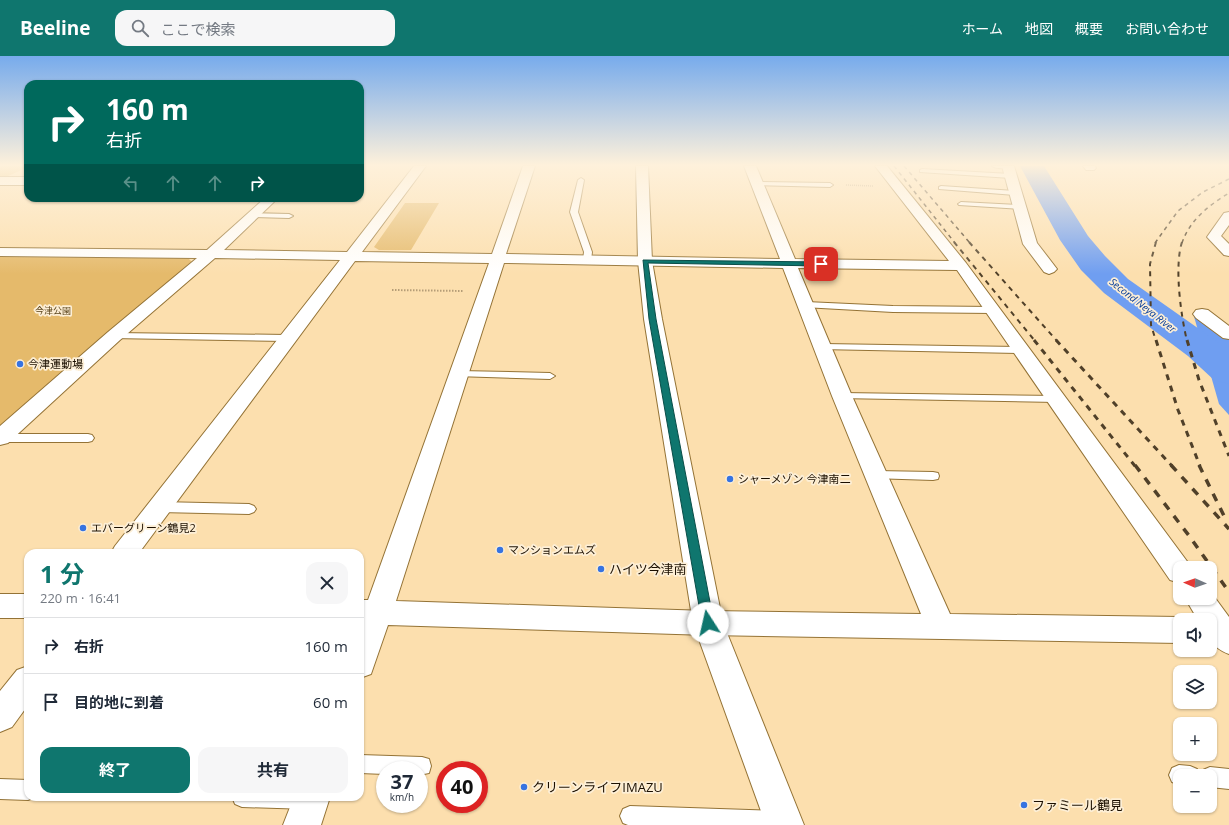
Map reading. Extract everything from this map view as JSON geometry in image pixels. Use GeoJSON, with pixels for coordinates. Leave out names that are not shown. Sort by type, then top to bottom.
{"type":"FeatureCollection","features":[{"type":"Feature","properties":{"kind":"street"},"geometry":{"type":"LineString","coordinates":[[0,438],[114,336],[211,254],[267,202]]}},
{"type":"Feature","properties":{"kind":"street"},"geometry":{"type":"LineString","coordinates":[[127,549],[392,202]]}},
{"type":"Feature","properties":{"kind":"street"},"geometry":{"type":"LineString","coordinates":[[364,641],[369,612],[459,374],[517,202]]}},
{"type":"Feature","properties":{"kind":"street"},"geometry":{"type":"LineString","coordinates":[[643,202],[645,261],[653,319],[708,623],[785,823]]}},
{"type":"Feature","properties":{"kind":"street"},"geometry":{"type":"LineString","coordinates":[[765,202],[842,396],[941,626]]}},
{"type":"Feature","properties":{"kind":"street"},"geometry":{"type":"LineString","coordinates":[[910,202],[961,266],[1173,562]]}},
{"type":"Feature","properties":{"kind":"street"},"geometry":{"type":"LineString","coordinates":[[1018,202],[1030,244],[1049,269]]}},
{"type":"Feature","properties":{"kind":"street"},"geometry":{"type":"LineString","coordinates":[[1228,217],[1214,237],[1229,252]]}},
{"type":"Feature","properties":{"kind":"street"},"geometry":{"type":"LineString","coordinates":[[0,252],[961,266]]}},
{"type":"Feature","properties":{"kind":"street"},"geometry":{"type":"LineString","coordinates":[[1202,314],[1229,334]]}},
{"type":"Feature","properties":{"kind":"street"},"geometry":{"type":"LineString","coordinates":[[1203,605],[1220,634]]}},
{"type":"Feature","properties":{"kind":"street"},"geometry":{"type":"LineString","coordinates":[[0,606],[24,606]]}},
{"type":"Feature","properties":{"kind":"street"},"geometry":{"type":"LineString","coordinates":[[369,612],[708,623],[1173,630]]}},
{"type":"Feature","properties":{"kind":"street"},"geometry":{"type":"LineString","coordinates":[[0,716],[24,685]]}},
{"type":"Feature","properties":{"kind":"lane"},"geometry":{"type":"LineString","coordinates":[[576,202],[574,212],[588,252],[586,260]]}},
{"type":"Feature","properties":{"kind":"lane"},"geometry":{"type":"LineString","coordinates":[[961,204],[1020,207]]}},
{"type":"Feature","properties":{"kind":"lane"},"geometry":{"type":"LineString","coordinates":[[252,215],[289,216]]}},
{"type":"Feature","properties":{"kind":"lane"},"geometry":{"type":"LineString","coordinates":[[806,305],[893,309],[993,310]]}},
{"type":"Feature","properties":{"kind":"lane"},"geometry":{"type":"LineString","coordinates":[[114,336],[287,338]]}},
{"type":"Feature","properties":{"kind":"lane"},"geometry":{"type":"LineString","coordinates":[[823,347],[1021,350]]}},
{"type":"Feature","properties":{"kind":"lane"},"geometry":{"type":"LineString","coordinates":[[459,374],[550,376]]}},
{"type":"Feature","properties":{"kind":"lane"},"geometry":{"type":"LineString","coordinates":[[842,396],[1057,399]]}},
{"type":"Feature","properties":{"kind":"lane"},"geometry":{"type":"LineString","coordinates":[[0,438],[88,438]]}},
{"type":"Feature","properties":{"kind":"lane"},"geometry":{"type":"LineString","coordinates":[[876,475],[933,476]]}},
{"type":"Feature","properties":{"kind":"lane"},"geometry":{"type":"LineString","coordinates":[[159,507],[249,509]]}},
{"type":"Feature","properties":{"kind":"lane"},"geometry":{"type":"LineString","coordinates":[[364,764],[376,765]]}},
{"type":"Feature","properties":{"kind":"lane"},"geometry":{"type":"LineString","coordinates":[[1217,778],[1229,779]]}},
{"type":"Feature","properties":{"kind":"lane"},"geometry":{"type":"LineString","coordinates":[[0,789],[24,790]]}},
{"type":"Feature","properties":{"kind":"lane"},"geometry":{"type":"LineString","coordinates":[[268,801],[308,807]]}},
{"type":"Feature","properties":{"kind":"lane"},"geometry":{"type":"LineString","coordinates":[[630,816],[785,823]]}},
{"type":"Feature","properties":{"kind":"path"},"geometry":{"type":"LineString","coordinates":[[392,290],[487,291]]}},
{"type":"Feature","properties":{"kind":"green space"},"geometry":{"type":"Polygon","coordinates":[[[405,203],[439,203],[411,250],[379,250],[374,247],[405,203]]]}},
{"type":"Feature","properties":{"kind":"green space","name":"今津公園"},"geometry":{"type":"Polygon","coordinates":[[[0,257],[188,258],[192,262],[0,426],[0,257]]]}},
{"type":"Feature","properties":{"kind":"water"},"geometry":{"type":"Polygon","coordinates":[[[1193,313],[1229,339],[1229,415],[1219,404],[1193,313]]]}},
{"type":"Feature","properties":{"kind":"waterway","name":"Second Neya River"},"geometry":{"type":"LineString","coordinates":[[1053,202],[1075,240],[1093,263],[1116,286],[1202,348],[1229,371]]}},
{"type":"Feature","properties":{"kind":"railway"},"geometry":{"type":"LineString","coordinates":[[922,202],[955,243]]}},
{"type":"Feature","properties":{"kind":"railway"},"geometry":{"type":"LineString","coordinates":[[935,202],[970,243]]}},
{"type":"Feature","properties":{"kind":"railway"},"geometry":{"type":"LineString","coordinates":[[1155,243],[1178,211],[1190,202]]}},
{"type":"Feature","properties":{"kind":"railway"},"geometry":{"type":"LineString","coordinates":[[1182,243],[1189,228],[1207,208],[1216,202]]}},
{"type":"Feature","properties":{"kind":"railway"},"geometry":{"type":"LineString","coordinates":[[954,242],[1035,341]]}},
{"type":"Feature","properties":{"kind":"railway"},"geometry":{"type":"LineString","coordinates":[[969,242],[1057,341]]}},
{"type":"Feature","properties":{"kind":"railway"},"geometry":{"type":"LineString","coordinates":[[1156,242],[1150,264],[1151,325],[1156,341]]}},
{"type":"Feature","properties":{"kind":"railway"},"geometry":{"type":"LineString","coordinates":[[1182,242],[1178,278],[1187,341]]}},
{"type":"Feature","properties":{"kind":"railway"},"geometry":{"type":"LineString","coordinates":[[1034,340],[1135,466]]}},
{"type":"Feature","properties":{"kind":"railway"},"geometry":{"type":"LineString","coordinates":[[1056,340],[1172,466]]}},
{"type":"Feature","properties":{"kind":"railway"},"geometry":{"type":"LineString","coordinates":[[1156,340],[1178,410],[1200,466]]}},
{"type":"Feature","properties":{"kind":"railway"},"geometry":{"type":"LineString","coordinates":[[1187,340],[1199,380],[1229,456]]}},
{"type":"Feature","properties":{"kind":"railway"},"geometry":{"type":"LineString","coordinates":[[1135,465],[1190,537],[1229,592]]}},
{"type":"Feature","properties":{"kind":"railway"},"geometry":{"type":"LineString","coordinates":[[1171,465],[1229,529]]}},
{"type":"Feature","properties":{"kind":"railway"},"geometry":{"type":"LineString","coordinates":[[1199,465],[1227,522]]}},
{"type":"Feature","properties":{"kind":"place","name":"今津運動場"},"geometry":{"type":"Point","coordinates":[20,364]}},
{"type":"Feature","properties":{"kind":"place","name":"シャーメゾン 今津南二"},"geometry":{"type":"Point","coordinates":[730,479]}},
{"type":"Feature","properties":{"kind":"place","name":"エバーグリーン鶴見2"},"geometry":{"type":"Point","coordinates":[83,528]}},
{"type":"Feature","properties":{"kind":"place","name":"マンションエムズ"},"geometry":{"type":"Point","coordinates":[500,550]}},
{"type":"Feature","properties":{"kind":"place","name":"ハイツ今津南"},"geometry":{"type":"Point","coordinates":[601,569]}},
{"type":"Feature","properties":{"kind":"place","name":"クリーンライフIMAZU"},"geometry":{"type":"Point","coordinates":[524,787]}},
{"type":"Feature","properties":{"kind":"place","name":"ファミール鶴見"},"geometry":{"type":"Point","coordinates":[1024,805]}},
{"type":"Feature","properties":{"kind":"route"},"geometry":{"type":"LineString","coordinates":[[708,623],[653,319],[645,261],[821,264]]}}]}
